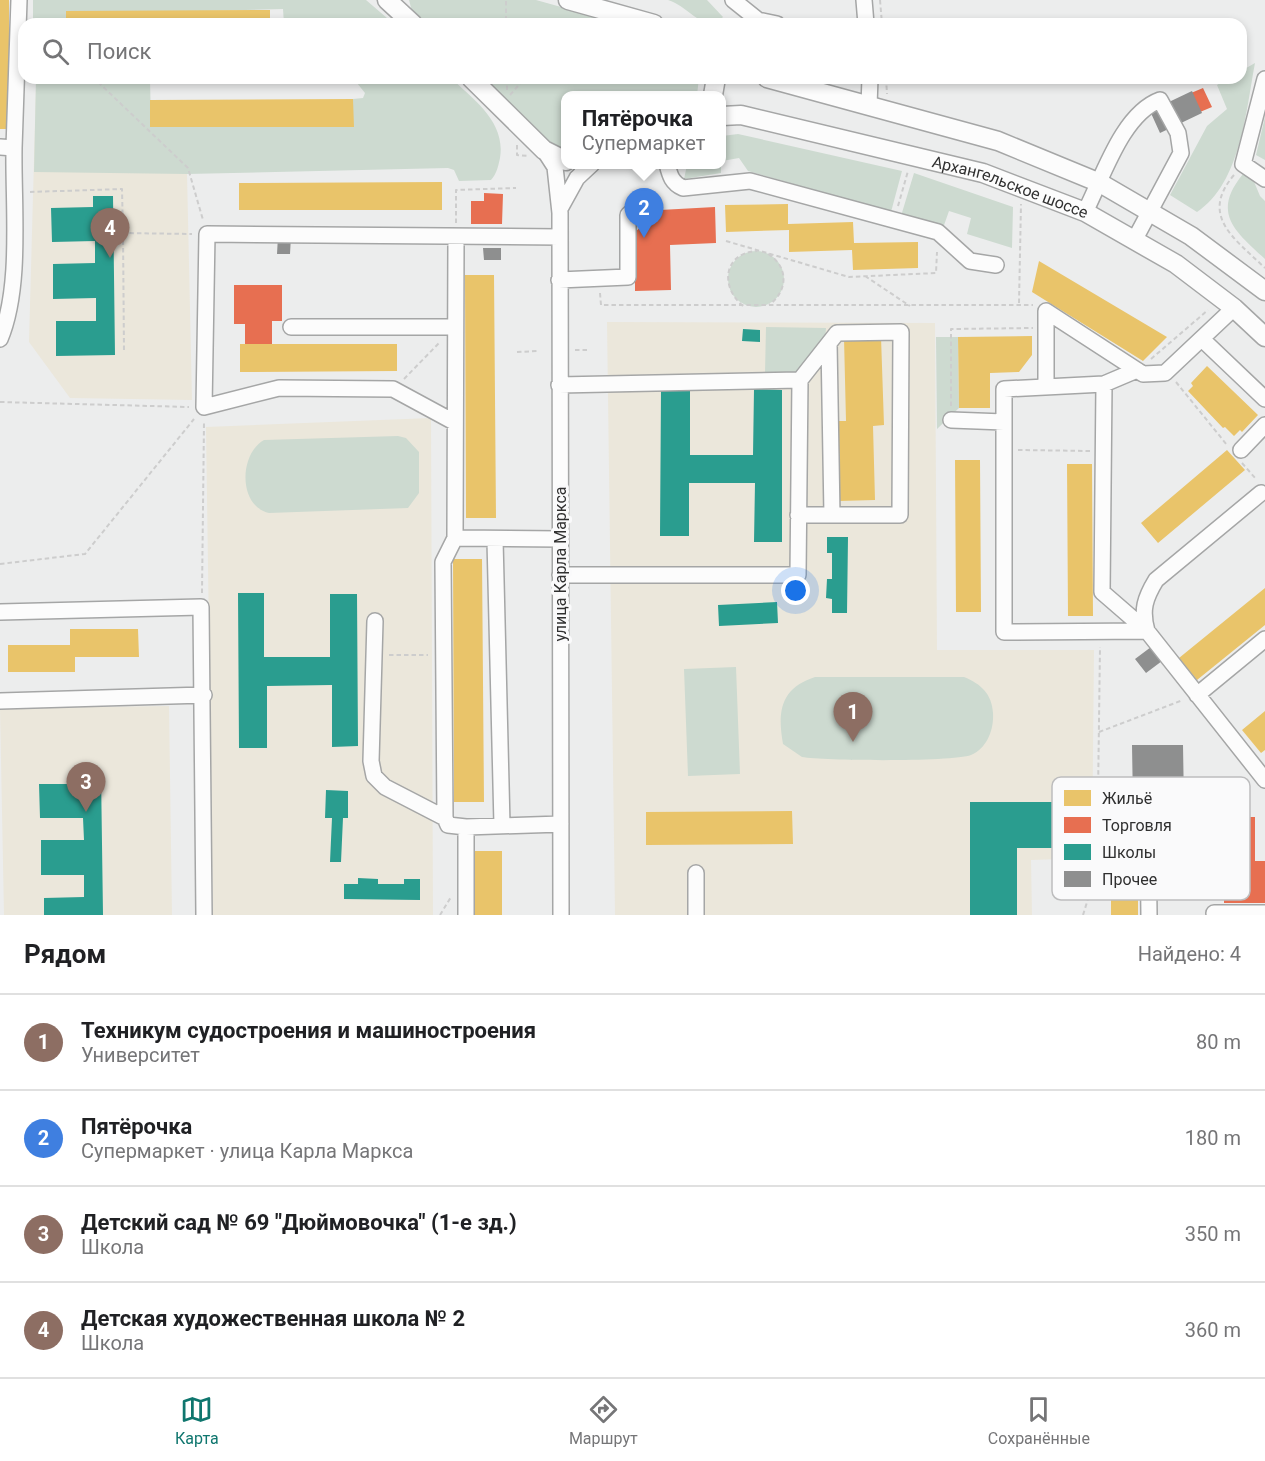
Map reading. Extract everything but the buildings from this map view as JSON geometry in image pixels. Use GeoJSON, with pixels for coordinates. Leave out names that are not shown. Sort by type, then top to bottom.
{"type":"FeatureCollection","features":[{"type":"Feature","properties":{"kind":"main road"},"geometry":{"type":"LineString","coordinates":[[387,0],[406,13]]}},
{"type":"Feature","properties":{"kind":"main road"},"geometry":{"type":"LineString","coordinates":[[570,0],[633,18]]}},
{"type":"Feature","properties":{"kind":"main road"},"geometry":{"type":"LineString","coordinates":[[476,84],[539,153],[561,160]]}},
{"type":"Feature","properties":{"kind":"main road","name":"Архангельское шоссе"},"geometry":{"type":"LineString","coordinates":[[789,84],[998,141],[1100,183],[1191,236],[1265,291]]}},
{"type":"Feature","properties":{"kind":"main road","name":"Архангельское шоссе"},"geometry":{"type":"LineString","coordinates":[[726,116],[741,115],[983,173],[1084,212],[1176,264],[1234,308],[1265,337]]}},
{"type":"Feature","properties":{"kind":"street"},"geometry":{"type":"LineString","coordinates":[[19,0],[20,18]]}},
{"type":"Feature","properties":{"kind":"street"},"geometry":{"type":"LineString","coordinates":[[733,0],[756,18]]}},
{"type":"Feature","properties":{"kind":"street"},"geometry":{"type":"LineString","coordinates":[[864,0],[866,18]]}},
{"type":"Feature","properties":{"kind":"street"},"geometry":{"type":"LineString","coordinates":[[1265,79],[1243,164],[1265,179]]}},
{"type":"Feature","properties":{"kind":"street"},"geometry":{"type":"LineString","coordinates":[[0,339],[10,313],[13,269],[13,194],[7,147],[18,84]]}},
{"type":"Feature","properties":{"kind":"street"},"geometry":{"type":"LineString","coordinates":[[869,106],[870,84]]}},
{"type":"Feature","properties":{"kind":"street"},"geometry":{"type":"LineString","coordinates":[[1084,212],[1127,127],[1141,110],[1160,100],[1178,133],[1180,153],[1135,239]]}},
{"type":"Feature","properties":{"kind":"street","name":"улица Карла Маркса"},"geometry":{"type":"LineString","coordinates":[[539,153],[555,167],[560,213],[561,915]]}},
{"type":"Feature","properties":{"kind":"street"},"geometry":{"type":"LineString","coordinates":[[560,213],[571,186],[588,169]]}},
{"type":"Feature","properties":{"kind":"street"},"geometry":{"type":"LineString","coordinates":[[668,169],[670,177],[683,188],[750,181],[938,232],[970,261],[996,266]]}},
{"type":"Feature","properties":{"kind":"street"},"geometry":{"type":"LineString","coordinates":[[559,280],[628,277],[628,215],[644,200]]}},
{"type":"Feature","properties":{"kind":"street"},"geometry":{"type":"LineString","coordinates":[[454,422],[393,389],[279,388],[204,407],[207,234],[456,238],[560,237]]}},
{"type":"Feature","properties":{"kind":"street"},"geometry":{"type":"LineString","coordinates":[[456,238],[455,538],[443,562],[445,818],[448,825],[466,826],[561,824]]}},
{"type":"Feature","properties":{"kind":"street"},"geometry":{"type":"LineString","coordinates":[[1046,311],[1137,370],[1154,375],[1165,372],[1203,340],[1234,308]]}},
{"type":"Feature","properties":{"kind":"street"},"geometry":{"type":"LineString","coordinates":[[1046,311],[1046,386]]}},
{"type":"Feature","properties":{"kind":"street"},"geometry":{"type":"LineString","coordinates":[[291,327],[455,327]]}},
{"type":"Feature","properties":{"kind":"street"},"geometry":{"type":"LineString","coordinates":[[560,575],[798,575],[798,515],[800,380],[837,333],[902,332],[900,515],[798,515]]}},
{"type":"Feature","properties":{"kind":"street"},"geometry":{"type":"LineString","coordinates":[[1203,340],[1265,399]]}},
{"type":"Feature","properties":{"kind":"street"},"geometry":{"type":"LineString","coordinates":[[829,343],[832,515]]}},
{"type":"Feature","properties":{"kind":"street"},"geometry":{"type":"LineString","coordinates":[[1137,370],[1104,384],[1004,389],[1004,632],[1147,631]]}},
{"type":"Feature","properties":{"kind":"street"},"geometry":{"type":"LineString","coordinates":[[559,385],[800,380]]}},
{"type":"Feature","properties":{"kind":"street"},"geometry":{"type":"LineString","coordinates":[[1104,384],[1102,592],[1147,631],[1197,695],[1262,769]]}},
{"type":"Feature","properties":{"kind":"street"},"geometry":{"type":"LineString","coordinates":[[951,420],[1004,422]]}},
{"type":"Feature","properties":{"kind":"street"},"geometry":{"type":"LineString","coordinates":[[1238,454],[1265,425]]}},
{"type":"Feature","properties":{"kind":"street"},"geometry":{"type":"LineString","coordinates":[[1147,631],[1143,615],[1146,597],[1156,580],[1261,493]]}},
{"type":"Feature","properties":{"kind":"street"},"geometry":{"type":"LineString","coordinates":[[455,538],[560,539]]}},
{"type":"Feature","properties":{"kind":"street"},"geometry":{"type":"LineString","coordinates":[[495,540],[502,825]]}},
{"type":"Feature","properties":{"kind":"street"},"geometry":{"type":"LineString","coordinates":[[0,612],[201,607],[204,694],[204,915]]}},
{"type":"Feature","properties":{"kind":"street"},"geometry":{"type":"LineString","coordinates":[[375,621],[371,761],[374,776],[385,787],[445,818]]}},
{"type":"Feature","properties":{"kind":"street"},"geometry":{"type":"LineString","coordinates":[[1197,695],[1265,639]]}},
{"type":"Feature","properties":{"kind":"street"},"geometry":{"type":"LineString","coordinates":[[0,701],[204,694]]}},
{"type":"Feature","properties":{"kind":"street"},"geometry":{"type":"LineString","coordinates":[[466,826],[466,915]]}},
{"type":"Feature","properties":{"kind":"street"},"geometry":{"type":"LineString","coordinates":[[696,873],[696,915]]}},
{"type":"Feature","properties":{"kind":"street"},"geometry":{"type":"LineString","coordinates":[[1149,900],[1149,915]]}},
{"type":"Feature","properties":{"kind":"street"},"geometry":{"type":"LineString","coordinates":[[1214,913],[1265,913]]}},
{"type":"Feature","properties":{"kind":"path"},"geometry":{"type":"LineString","coordinates":[[880,0],[882,18]]}},
{"type":"Feature","properties":{"kind":"path"},"geometry":{"type":"LineString","coordinates":[[506,1],[506,18]]}},
{"type":"Feature","properties":{"kind":"path"},"geometry":{"type":"LineString","coordinates":[[100,84],[188,168],[207,234],[123,232]]}},
{"type":"Feature","properties":{"kind":"path"},"geometry":{"type":"LineString","coordinates":[[507,99],[520,84]]}},
{"type":"Feature","properties":{"kind":"path"},"geometry":{"type":"LineString","coordinates":[[887,84],[888,100]]}},
{"type":"Feature","properties":{"kind":"path"},"geometry":{"type":"LineString","coordinates":[[517,155],[539,153]]}},
{"type":"Feature","properties":{"kind":"path"},"geometry":{"type":"LineString","coordinates":[[895,220],[910,162]]}},
{"type":"Feature","properties":{"kind":"path"},"geometry":{"type":"LineString","coordinates":[[1243,164],[1223,188],[1217,207],[1224,225],[1265,268]]}},
{"type":"Feature","properties":{"kind":"path"},"geometry":{"type":"LineString","coordinates":[[456,238],[456,190],[516,188]]}},
{"type":"Feature","properties":{"kind":"path"},"geometry":{"type":"LineString","coordinates":[[13,194],[122,189],[124,352]]}},
{"type":"Feature","properties":{"kind":"path"},"geometry":{"type":"LineString","coordinates":[[1019,303],[1021,198]]}},
{"type":"Feature","properties":{"kind":"path"},"geometry":{"type":"LineString","coordinates":[[726,241],[849,277],[936,273],[938,232]]}},
{"type":"Feature","properties":{"kind":"path"},"geometry":{"type":"LineString","coordinates":[[743,306],[731,294],[728,286],[730,267],[744,254],[761,250],[777,260],[784,276],[780,295],[768,306]]}},
{"type":"Feature","properties":{"kind":"path"},"geometry":{"type":"LineString","coordinates":[[865,276],[911,306]]}},
{"type":"Feature","properties":{"kind":"path"},"geometry":{"type":"LineString","coordinates":[[601,305],[911,306],[1019,303],[1036,305],[1046,311]]}},
{"type":"Feature","properties":{"kind":"path"},"geometry":{"type":"LineString","coordinates":[[1137,370],[1215,305]]}},
{"type":"Feature","properties":{"kind":"path"},"geometry":{"type":"LineString","coordinates":[[393,389],[455,327]]}},
{"type":"Feature","properties":{"kind":"path"},"geometry":{"type":"LineString","coordinates":[[951,420],[951,329],[1036,328]]}},
{"type":"Feature","properties":{"kind":"path"},"geometry":{"type":"LineString","coordinates":[[569,350],[590,350]]}},
{"type":"Feature","properties":{"kind":"path"},"geometry":{"type":"LineString","coordinates":[[517,352],[538,351]]}},
{"type":"Feature","properties":{"kind":"path"},"geometry":{"type":"LineString","coordinates":[[1165,372],[1238,454],[1261,486],[1261,493]]}},
{"type":"Feature","properties":{"kind":"path"},"geometry":{"type":"LineString","coordinates":[[0,402],[204,407]]}},
{"type":"Feature","properties":{"kind":"path"},"geometry":{"type":"LineString","coordinates":[[0,564],[85,554],[204,407]]}},
{"type":"Feature","properties":{"kind":"path"},"geometry":{"type":"LineString","coordinates":[[201,607],[204,407]]}},
{"type":"Feature","properties":{"kind":"path"},"geometry":{"type":"LineString","coordinates":[[1004,450],[1102,452]]}},
{"type":"Feature","properties":{"kind":"path"},"geometry":{"type":"LineString","coordinates":[[1098,777],[1100,632]]}},
{"type":"Feature","properties":{"kind":"path"},"geometry":{"type":"LineString","coordinates":[[374,655],[444,654]]}},
{"type":"Feature","properties":{"kind":"path"},"geometry":{"type":"LineString","coordinates":[[1098,732],[1197,695]]}},
{"type":"Feature","properties":{"kind":"path"},"geometry":{"type":"LineString","coordinates":[[1083,915],[1088,900]]}},
{"type":"Feature","properties":{"kind":"shaded area"},"geometry":{"type":"Polygon","coordinates":[[[33,0],[366,0],[387,18],[284,18],[283,9],[203,11],[129,18],[33,18],[33,0]]]}},
{"type":"Feature","properties":{"kind":"shaded area"},"geometry":{"type":"Polygon","coordinates":[[[409,0],[536,0],[600,18],[416,18],[409,0]]]}},
{"type":"Feature","properties":{"kind":"shaded area"},"geometry":{"type":"Polygon","coordinates":[[[668,0],[707,0],[723,17],[697,18],[668,0]]]}},
{"type":"Feature","properties":{"kind":"shaded area"},"geometry":{"type":"Polygon","coordinates":[[[1255,63],[1244,123],[1232,165],[1212,199],[1197,212],[1170,195],[1207,126],[1227,109],[1217,85],[1247,84],[1247,68],[1255,63]]]}},
{"type":"Feature","properties":{"kind":"shaded area"},"geometry":{"type":"Polygon","coordinates":[[[36,84],[150,84],[151,127],[353,127],[353,99],[363,98],[365,93],[358,84],[457,84],[486,113],[498,133],[501,145],[496,172],[491,180],[459,181],[454,170],[448,168],[187,174],[34,172],[36,84]]]}},
{"type":"Feature","properties":{"kind":"shaded area"},"geometry":{"type":"Polygon","coordinates":[[[489,84],[698,84],[697,91],[561,91],[561,148],[541,136],[489,84]]]}},
{"type":"Feature","properties":{"kind":"shaded area"},"geometry":{"type":"Polygon","coordinates":[[[36,86],[98,88],[187,174],[192,400],[70,398],[29,342],[36,86]]]}},
{"type":"Feature","properties":{"kind":"shaded area"},"geometry":{"type":"Polygon","coordinates":[[[1265,117],[1265,160],[1256,155],[1265,117]]]}},
{"type":"Feature","properties":{"kind":"shaded area"},"geometry":{"type":"Polygon","coordinates":[[[738,134],[902,171],[891,212],[748,171],[739,158],[726,160],[726,136],[738,134]]]}},
{"type":"Feature","properties":{"kind":"shaded area"},"geometry":{"type":"Polygon","coordinates":[[[686,169],[721,169],[721,173],[684,179],[686,169]]]}},
{"type":"Feature","properties":{"kind":"shaded area"},"geometry":{"type":"Polygon","coordinates":[[[914,173],[1013,207],[1012,248],[967,234],[971,218],[949,211],[943,228],[901,216],[914,173]]]}},
{"type":"Feature","properties":{"kind":"shaded area"},"geometry":{"type":"Polygon","coordinates":[[[1243,174],[1252,177],[1260,196],[1265,201],[1265,259],[1236,230],[1228,211],[1229,200],[1243,174]]]}},
{"type":"Feature","properties":{"kind":"shaded area"},"geometry":{"type":"Polygon","coordinates":[[[751,251],[761,251],[776,259],[782,268],[784,279],[782,290],[776,299],[761,307],[751,307],[740,302],[733,295],[728,284],[728,274],[733,263],[740,256],[751,251]]]}},
{"type":"Feature","properties":{"kind":"shaded area"},"geometry":{"type":"Polygon","coordinates":[[[607,322],[935,323],[937,650],[1094,650],[1093,777],[1052,777],[1052,859],[1031,860],[1032,915],[615,915],[607,322]]]}},
{"type":"Feature","properties":{"kind":"shaded area"},"geometry":{"type":"Polygon","coordinates":[[[766,327],[826,328],[825,341],[799,374],[765,373],[766,327]]]}},
{"type":"Feature","properties":{"kind":"shaded area"},"geometry":{"type":"Polygon","coordinates":[[[936,337],[958,337],[959,408],[937,429],[936,337]]]}},
{"type":"Feature","properties":{"kind":"shaded area"},"geometry":{"type":"Polygon","coordinates":[[[431,418],[433,915],[213,915],[206,427],[431,418]]]}},
{"type":"Feature","properties":{"kind":"shaded area"},"geometry":{"type":"Polygon","coordinates":[[[398,436],[406,438],[419,452],[419,493],[408,508],[269,513],[252,501],[247,491],[246,467],[256,447],[264,440],[398,436]]]}},
{"type":"Feature","properties":{"kind":"shaded area"},"geometry":{"type":"Polygon","coordinates":[[[736,667],[740,774],[688,776],[684,669],[736,667]]]}},
{"type":"Feature","properties":{"kind":"shaded area"},"geometry":{"type":"Polygon","coordinates":[[[815,677],[964,677],[980,686],[988,695],[993,713],[991,732],[977,752],[960,757],[888,760],[802,757],[783,744],[782,711],[788,694],[795,687],[815,677]]]}},
{"type":"Feature","properties":{"kind":"shaded area"},"geometry":{"type":"Polygon","coordinates":[[[169,706],[172,915],[4,915],[0,708],[169,706]]]}},
{"type":"Feature","properties":{"kind":"place","name":"Пятёрочка"},"geometry":{"type":"Point","coordinates":[644,238]}},
{"type":"Feature","properties":{"kind":"place","name":"Детская художественная школа № 2"},"geometry":{"type":"Point","coordinates":[110,258]}},
{"type":"Feature","properties":{"kind":"place","name":"Техникум судостроения и машиностроения"},"geometry":{"type":"Point","coordinates":[853,742]}},
{"type":"Feature","properties":{"kind":"place","name":"Детский сад № 69 \"Дюймовочка\" (1-е зд.)"},"geometry":{"type":"Point","coordinates":[86,812]}}]}
